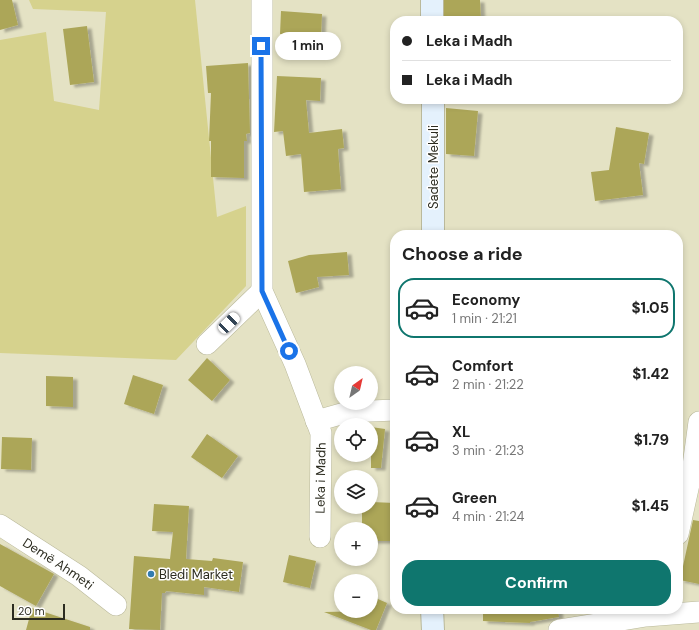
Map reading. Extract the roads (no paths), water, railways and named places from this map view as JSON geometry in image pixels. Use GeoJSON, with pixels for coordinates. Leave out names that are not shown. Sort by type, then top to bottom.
{"type":"FeatureCollection","features":[{"type":"Feature","properties":{"kind":"street","name":"Leka i Madh"},"geometry":{"type":"LineString","coordinates":[[262,0],[262,291],[295,364],[321,433],[320,537]]}},
{"type":"Feature","properties":{"kind":"street"},"geometry":{"type":"LineString","coordinates":[[432,0],[432,16]]}},
{"type":"Feature","properties":{"kind":"street","name":"Sadete Mekuli"},"geometry":{"type":"LineString","coordinates":[[432,104],[433,230]]}},
{"type":"Feature","properties":{"kind":"street"},"geometry":{"type":"LineString","coordinates":[[207,344],[262,291]]}},
{"type":"Feature","properties":{"kind":"street"},"geometry":{"type":"LineString","coordinates":[[316,421],[348,412],[390,410]]}},
{"type":"Feature","properties":{"kind":"street"},"geometry":{"type":"LineString","coordinates":[[683,511],[693,466],[699,422]]}},
{"type":"Feature","properties":{"kind":"street","name":"Demë Ahmeti"},"geometry":{"type":"LineString","coordinates":[[0,525],[79,576],[116,605]]}},
{"type":"Feature","properties":{"kind":"street"},"geometry":{"type":"LineString","coordinates":[[683,612],[699,612]]}},
{"type":"Feature","properties":{"kind":"street"},"geometry":{"type":"LineString","coordinates":[[432,614],[433,630]]}},
{"type":"Feature","properties":{"kind":"street"},"geometry":{"type":"LineString","coordinates":[[559,630],[582,617],[629,614]]}},
{"type":"Feature","properties":{"kind":"place","name":"Bledi Market"},"geometry":{"type":"Point","coordinates":[151,574]}}]}
